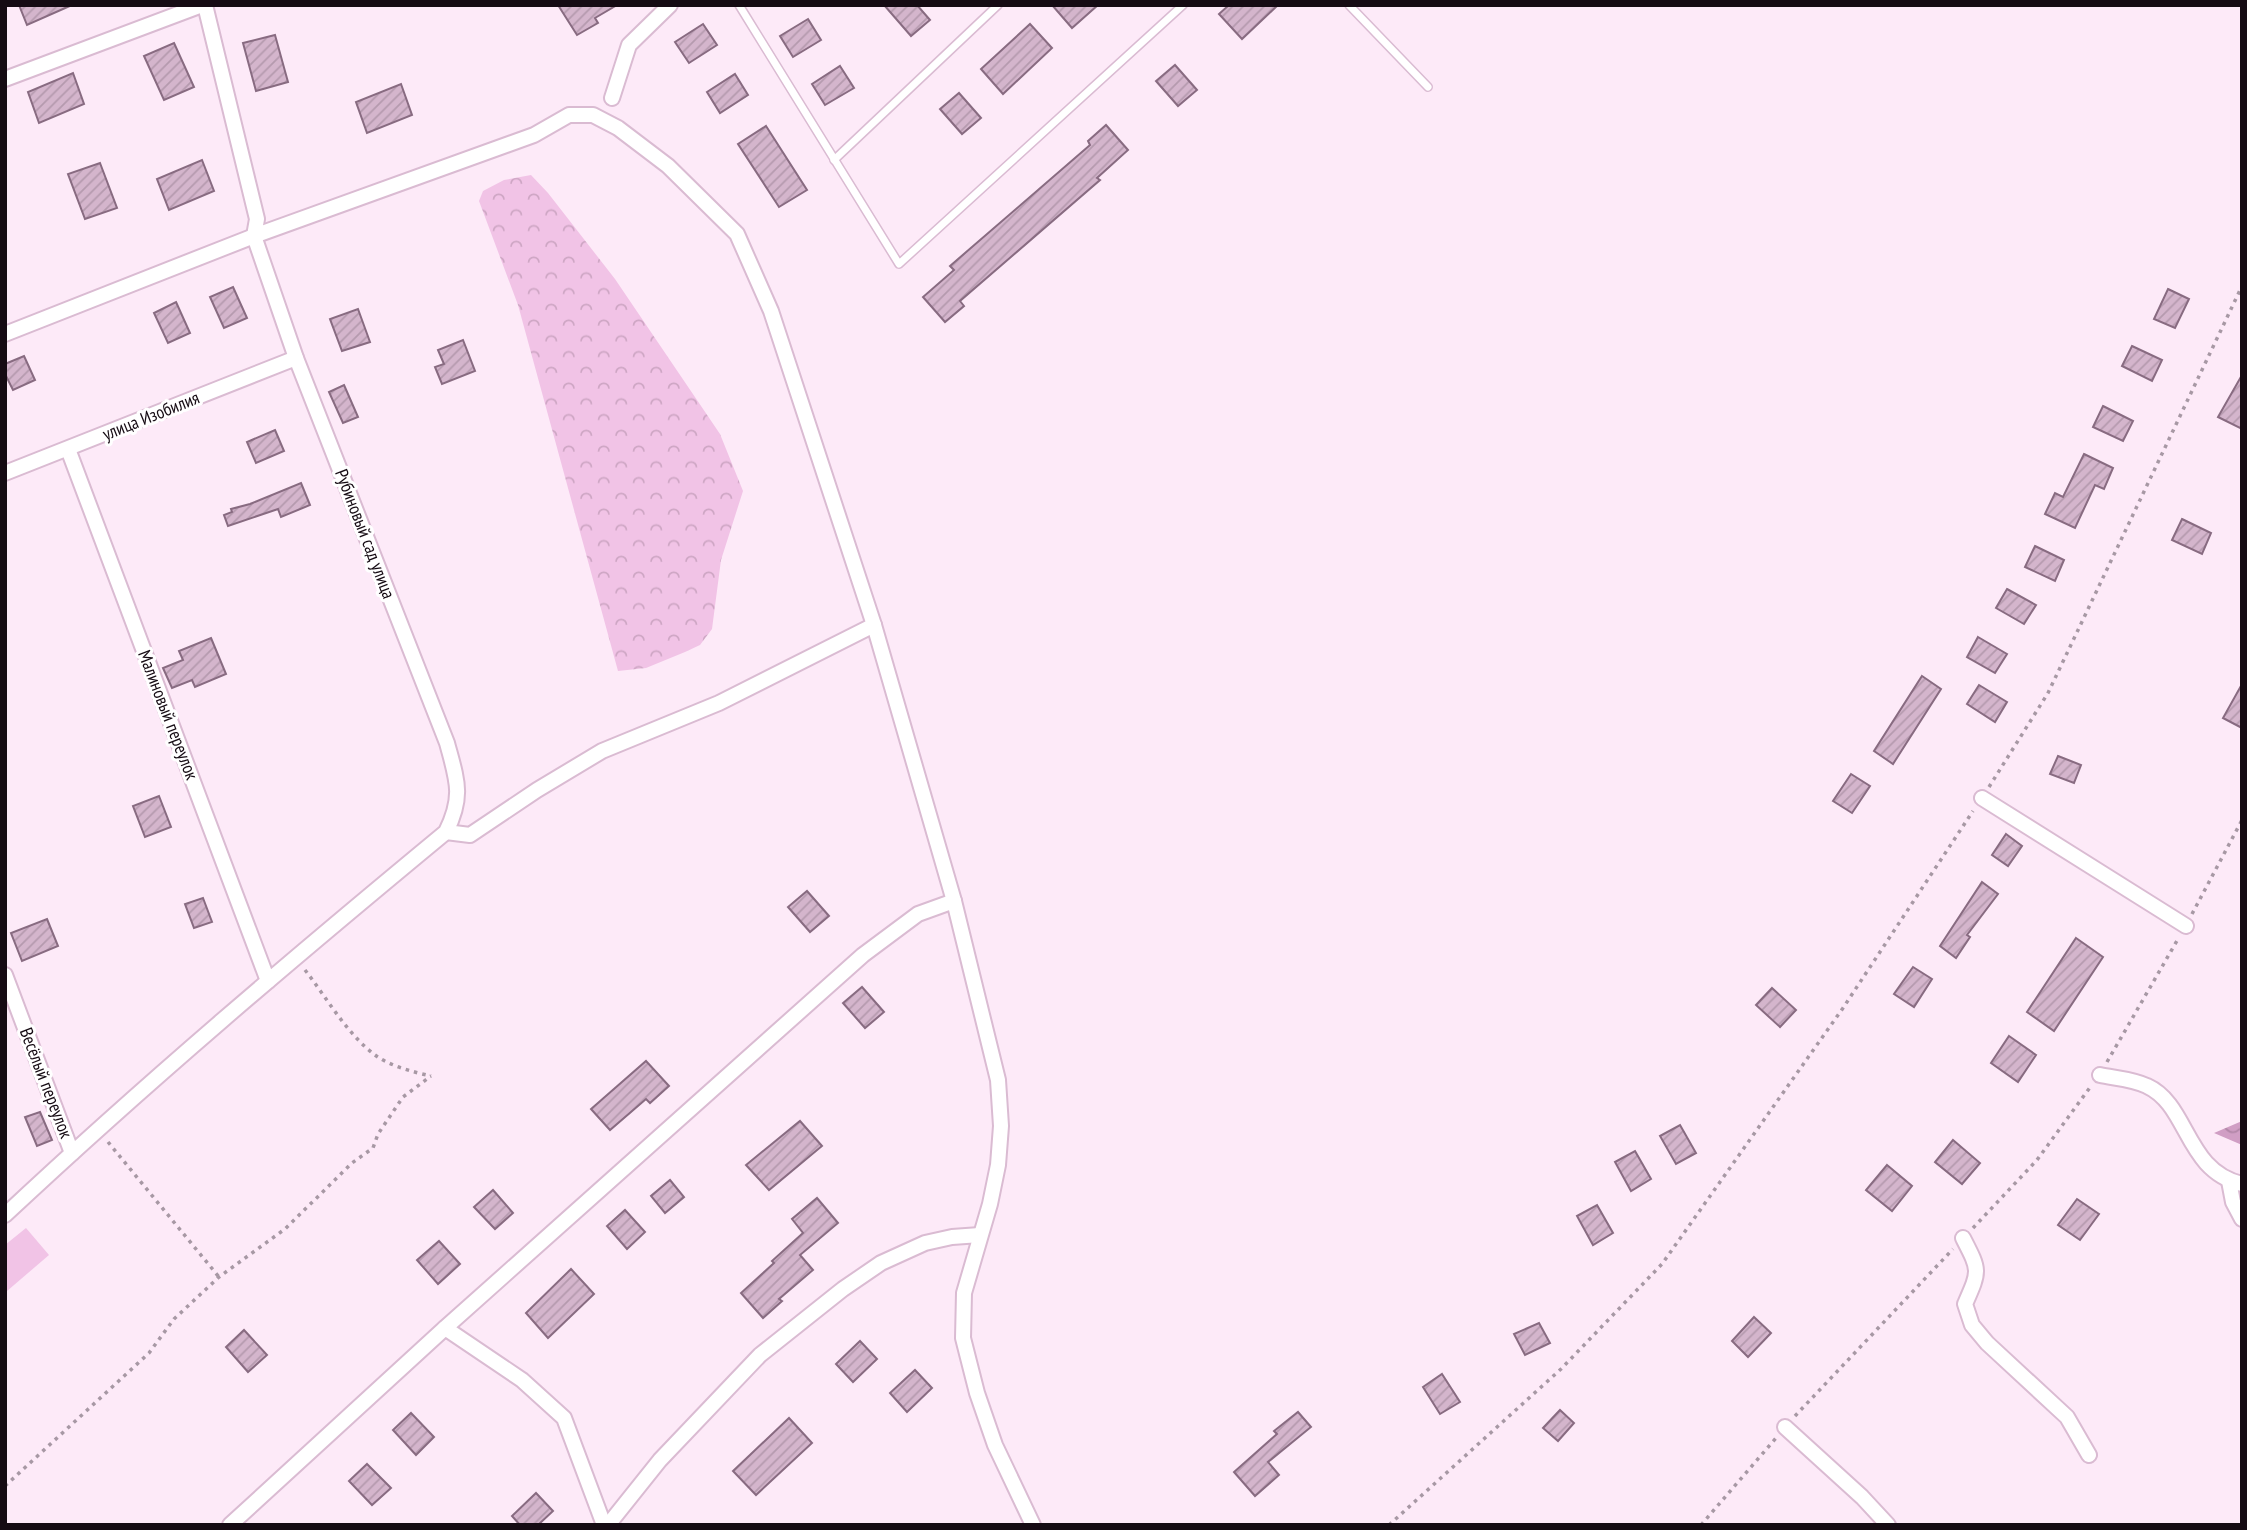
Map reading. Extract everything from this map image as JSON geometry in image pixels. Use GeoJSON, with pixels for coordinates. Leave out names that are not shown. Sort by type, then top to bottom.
{"type":"FeatureCollection","features":[{"type":"Feature","properties":{"kind":"street"},"geometry":{"type":"LineString","coordinates":[[5,79],[203,5]]}},
{"type":"Feature","properties":{"kind":"street","name":"Рубиновый сад улица"},"geometry":{"type":"LineString","coordinates":[[203,5],[257,219],[254,236],[296,358],[447,743],[459,792],[446,832]]}},
{"type":"Feature","properties":{"kind":"street"},"geometry":{"type":"LineString","coordinates":[[612,99],[629,45],[670,5]]}},
{"type":"Feature","properties":{"kind":"street"},"geometry":{"type":"LineString","coordinates":[[5,334],[254,236],[534,135],[569,116],[593,116],[611,124],[668,166],[737,234],[771,310],[874,625],[954,901],[998,1080],[1001,1126],[998,1165],[990,1204],[964,1293],[963,1338],[977,1393],[995,1445],[1032,1525]]}},
{"type":"Feature","properties":{"kind":"street","name":"улица Изобилия"},"geometry":{"type":"LineString","coordinates":[[5,473],[296,358]]}},
{"type":"Feature","properties":{"kind":"street","name":"Малиновый переулок"},"geometry":{"type":"LineString","coordinates":[[68,449],[268,981]]}},
{"type":"Feature","properties":{"kind":"street"},"geometry":{"type":"LineString","coordinates":[[5,1215],[295,957],[446,832],[470,835],[601,751],[719,704],[874,625]]}},
{"type":"Feature","properties":{"kind":"street"},"geometry":{"type":"LineString","coordinates":[[1982,798],[2186,926]]}},
{"type":"Feature","properties":{"kind":"street"},"geometry":{"type":"LineString","coordinates":[[230,1525],[445,1328],[863,955],[918,914],[954,901]]}},
{"type":"Feature","properties":{"kind":"street","name":"Весёлый переулок"},"geometry":{"type":"LineString","coordinates":[[5,975],[72,1153]]}},
{"type":"Feature","properties":{"kind":"street"},"geometry":{"type":"LineString","coordinates":[[2099,1074],[2148,1086],[2164,1098],[2207,1166],[2235,1183],[2233,1202],[2242,1219]]}},
{"type":"Feature","properties":{"kind":"street"},"geometry":{"type":"LineString","coordinates":[[445,1328],[522,1380],[564,1418],[606,1525],[660,1460],[760,1355],[843,1289],[881,1263],[925,1242],[980,1234]]}},
{"type":"Feature","properties":{"kind":"street"},"geometry":{"type":"LineString","coordinates":[[1963,1238],[1976,1265],[1976,1280],[1965,1304],[1972,1325],[1987,1343],[2067,1417],[2089,1455]]}},
{"type":"Feature","properties":{"kind":"street"},"geometry":{"type":"LineString","coordinates":[[1785,1427],[1863,1497],[1888,1525]]}},
{"type":"Feature","properties":{"kind":"lane"},"geometry":{"type":"LineString","coordinates":[[739,5],[899,264],[1183,5]]}},
{"type":"Feature","properties":{"kind":"lane"},"geometry":{"type":"LineString","coordinates":[[834,160],[998,5]]}},
{"type":"Feature","properties":{"kind":"lane"},"geometry":{"type":"LineString","coordinates":[[1349,5],[1427,87]]}},
{"type":"Feature","properties":{"kind":"path"},"geometry":{"type":"LineString","coordinates":[[1389,1525],[1561,1369],[1662,1264],[1843,1007],[2049,694],[2242,286]]}},
{"type":"Feature","properties":{"kind":"path"},"geometry":{"type":"LineString","coordinates":[[1701,1525],[1785,1427],[2037,1160],[2099,1074],[2186,926],[2242,820]]}},
{"type":"Feature","properties":{"kind":"path"},"geometry":{"type":"LineString","coordinates":[[5,1486],[149,1353],[174,1319],[219,1276],[285,1229],[352,1163],[373,1148],[378,1134],[403,1097],[431,1076],[410,1071],[375,1055],[341,1020],[295,957]]}},
{"type":"Feature","properties":{"kind":"path"},"geometry":{"type":"LineString","coordinates":[[98,1130],[219,1276]]}},
{"type":"Feature","properties":{"kind":"green space"},"geometry":{"type":"Polygon","coordinates":[[[531,175],[615,279],[720,434],[743,491],[721,560],[712,629],[700,645],[646,668],[618,671],[518,305],[479,201],[483,191],[504,180],[531,175]]]}},
{"type":"Feature","properties":{"kind":"green space"},"geometry":{"type":"Polygon","coordinates":[[[26,1228],[49,1255],[7,1291],[5,1245],[26,1228]]]}},
{"type":"Feature","properties":{"kind":"water"},"geometry":{"type":"Polygon","coordinates":[[[2242,1121],[2242,1145],[2214,1133],[2242,1121]]]}},
{"type":"Feature","properties":{"kind":"building"},"geometry":{"type":"Polygon","coordinates":[[[19,5],[72,5],[27,25],[19,5]]]}},
{"type":"Feature","properties":{"kind":"building"},"geometry":{"type":"Polygon","coordinates":[[[558,5],[617,5],[595,18],[598,23],[577,35],[558,5]]]}},
{"type":"Feature","properties":{"kind":"building"},"geometry":{"type":"Polygon","coordinates":[[[884,5],[917,5],[930,20],[911,36],[884,5]]]}},
{"type":"Feature","properties":{"kind":"building"},"geometry":{"type":"Polygon","coordinates":[[[1052,5],[1098,5],[1072,28],[1052,5]]]}},
{"type":"Feature","properties":{"kind":"building"},"geometry":{"type":"Polygon","coordinates":[[[1229,5],[1278,5],[1242,39],[1219,14],[1229,5]]]}},
{"type":"Feature","properties":{"kind":"building"},"geometry":{"type":"Polygon","coordinates":[[[808,19],[821,40],[793,57],[780,36],[808,19]]]}},
{"type":"Feature","properties":{"kind":"building"},"geometry":{"type":"Polygon","coordinates":[[[703,24],[717,45],[689,63],[675,42],[703,24]]]}},
{"type":"Feature","properties":{"kind":"building"},"geometry":{"type":"Polygon","coordinates":[[[1030,24],[1052,48],[1003,94],[981,69],[1030,24]]]}},
{"type":"Feature","properties":{"kind":"building"},"geometry":{"type":"Polygon","coordinates":[[[275,35],[288,82],[256,91],[243,43],[275,35]]]}},
{"type":"Feature","properties":{"kind":"building"},"geometry":{"type":"Polygon","coordinates":[[[174,43],[194,87],[164,100],[144,56],[174,43]]]}},
{"type":"Feature","properties":{"kind":"building"},"geometry":{"type":"Polygon","coordinates":[[[1175,65],[1197,90],[1178,106],[1156,81],[1175,65]]]}},
{"type":"Feature","properties":{"kind":"building"},"geometry":{"type":"Polygon","coordinates":[[[840,66],[854,88],[825,105],[812,84],[840,66]]]}},
{"type":"Feature","properties":{"kind":"building"},"geometry":{"type":"Polygon","coordinates":[[[73,73],[84,104],[39,123],[28,92],[73,73]]]}},
{"type":"Feature","properties":{"kind":"building"},"geometry":{"type":"Polygon","coordinates":[[[735,74],[748,95],[720,113],[707,92],[735,74]]]}},
{"type":"Feature","properties":{"kind":"building"},"geometry":{"type":"Polygon","coordinates":[[[401,84],[412,115],[367,133],[356,102],[401,84]]]}},
{"type":"Feature","properties":{"kind":"building"},"geometry":{"type":"Polygon","coordinates":[[[959,93],[981,118],[962,134],[940,109],[959,93]]]}},
{"type":"Feature","properties":{"kind":"building"},"geometry":{"type":"Polygon","coordinates":[[[1106,125],[1128,150],[1097,178],[1100,180],[960,301],[964,306],[945,322],[923,297],[954,270],[950,266],[1090,145],[1088,141],[1106,125]]]}},
{"type":"Feature","properties":{"kind":"building"},"geometry":{"type":"Polygon","coordinates":[[[766,126],[807,190],[779,207],[738,144],[766,126]]]}},
{"type":"Feature","properties":{"kind":"building"},"geometry":{"type":"Polygon","coordinates":[[[202,160],[214,191],[169,210],[157,179],[202,160]]]}},
{"type":"Feature","properties":{"kind":"building"},"geometry":{"type":"Polygon","coordinates":[[[100,163],[117,208],[85,219],[68,174],[100,163]]]}},
{"type":"Feature","properties":{"kind":"building"},"geometry":{"type":"Polygon","coordinates":[[[233,287],[247,318],[224,328],[210,297],[233,287]]]}},
{"type":"Feature","properties":{"kind":"building"},"geometry":{"type":"Polygon","coordinates":[[[2168,289],[2189,299],[2175,328],[2154,319],[2168,289]]]}},
{"type":"Feature","properties":{"kind":"building"},"geometry":{"type":"Polygon","coordinates":[[[176,302],[190,333],[168,343],[154,313],[176,302]]]}},
{"type":"Feature","properties":{"kind":"building"},"geometry":{"type":"Polygon","coordinates":[[[358,309],[370,342],[342,351],[330,319],[358,309]]]}},
{"type":"Feature","properties":{"kind":"building"},"geometry":{"type":"Polygon","coordinates":[[[463,340],[475,371],[442,384],[435,367],[444,364],[438,350],[463,340]]]}},
{"type":"Feature","properties":{"kind":"building"},"geometry":{"type":"Polygon","coordinates":[[[2132,346],[2162,360],[2152,381],[2122,366],[2132,346]]]}},
{"type":"Feature","properties":{"kind":"building"},"geometry":{"type":"Polygon","coordinates":[[[24,356],[35,380],[13,390],[5,374],[5,364],[24,356]]]}},
{"type":"Feature","properties":{"kind":"building"},"geometry":{"type":"Polygon","coordinates":[[[2242,375],[2242,429],[2218,417],[2242,375]]]}},
{"type":"Feature","properties":{"kind":"building"},"geometry":{"type":"Polygon","coordinates":[[[344,385],[358,417],[343,423],[329,392],[344,385]]]}},
{"type":"Feature","properties":{"kind":"building"},"geometry":{"type":"Polygon","coordinates":[[[2103,406],[2133,421],[2123,441],[2093,427],[2103,406]]]}},
{"type":"Feature","properties":{"kind":"building"},"geometry":{"type":"Polygon","coordinates":[[[275,430],[284,451],[256,463],[247,442],[275,430]]]}},
{"type":"Feature","properties":{"kind":"building"},"geometry":{"type":"Polygon","coordinates":[[[2084,454],[2113,468],[2104,489],[2095,485],[2075,528],[2045,514],[2055,493],[2063,497],[2084,454]]]}},
{"type":"Feature","properties":{"kind":"building"},"geometry":{"type":"Polygon","coordinates":[[[301,483],[310,505],[281,517],[278,509],[228,526],[224,515],[232,512],[231,509],[301,483]]]}},
{"type":"Feature","properties":{"kind":"building"},"geometry":{"type":"Polygon","coordinates":[[[2182,519],[2211,533],[2202,554],[2172,540],[2182,519]]]}},
{"type":"Feature","properties":{"kind":"building"},"geometry":{"type":"Polygon","coordinates":[[[2035,546],[2064,560],[2055,581],[2025,567],[2035,546]]]}},
{"type":"Feature","properties":{"kind":"building"},"geometry":{"type":"Polygon","coordinates":[[[2007,589],[2036,605],[2024,624],[1996,608],[2007,589]]]}},
{"type":"Feature","properties":{"kind":"building"},"geometry":{"type":"Polygon","coordinates":[[[1978,637],[2007,654],[1995,673],[1967,657],[1978,637]]]}},
{"type":"Feature","properties":{"kind":"building"},"geometry":{"type":"Polygon","coordinates":[[[211,638],[226,674],[195,687],[192,680],[172,688],[163,668],[183,660],[179,651],[211,638]]]}},
{"type":"Feature","properties":{"kind":"building"},"geometry":{"type":"Polygon","coordinates":[[[1922,676],[1941,689],[1893,764],[1874,751],[1922,676]]]}},
{"type":"Feature","properties":{"kind":"building"},"geometry":{"type":"Polygon","coordinates":[[[2242,684],[2242,728],[2223,718],[2242,684]]]}},
{"type":"Feature","properties":{"kind":"building"},"geometry":{"type":"Polygon","coordinates":[[[1979,685],[2007,702],[1995,722],[1967,704],[1979,685]]]}},
{"type":"Feature","properties":{"kind":"building"},"geometry":{"type":"Polygon","coordinates":[[[2058,756],[2081,765],[2074,783],[2050,774],[2058,756]]]}},
{"type":"Feature","properties":{"kind":"building"},"geometry":{"type":"Polygon","coordinates":[[[1851,774],[1870,786],[1852,813],[1833,801],[1851,774]]]}},
{"type":"Feature","properties":{"kind":"building"},"geometry":{"type":"Polygon","coordinates":[[[159,796],[171,827],[145,837],[133,806],[159,796]]]}},
{"type":"Feature","properties":{"kind":"building"},"geometry":{"type":"Polygon","coordinates":[[[2006,834],[2022,846],[2008,866],[1992,855],[2006,834]]]}},
{"type":"Feature","properties":{"kind":"building"},"geometry":{"type":"Polygon","coordinates":[[[1982,882],[1998,894],[1967,935],[1970,937],[1956,958],[1940,946],[1982,882]]]}},
{"type":"Feature","properties":{"kind":"building"},"geometry":{"type":"Polygon","coordinates":[[[807,891],[829,916],[810,932],[788,907],[807,891]]]}},
{"type":"Feature","properties":{"kind":"building"},"geometry":{"type":"Polygon","coordinates":[[[203,898],[212,922],[194,928],[185,904],[203,898]]]}},
{"type":"Feature","properties":{"kind":"building"},"geometry":{"type":"Polygon","coordinates":[[[47,919],[58,946],[22,961],[11,933],[47,919]]]}},
{"type":"Feature","properties":{"kind":"building"},"geometry":{"type":"Polygon","coordinates":[[[2076,938],[2103,957],[2054,1031],[2027,1012],[2076,938]]]}},
{"type":"Feature","properties":{"kind":"building"},"geometry":{"type":"Polygon","coordinates":[[[1913,967],[1932,979],[1914,1007],[1894,994],[1913,967]]]}},
{"type":"Feature","properties":{"kind":"building"},"geometry":{"type":"Polygon","coordinates":[[[862,987],[884,1012],[865,1028],[843,1003],[862,987]]]}},
{"type":"Feature","properties":{"kind":"building"},"geometry":{"type":"Polygon","coordinates":[[[1772,988],[1796,1010],[1780,1027],[1756,1005],[1772,988]]]}},
{"type":"Feature","properties":{"kind":"building"},"geometry":{"type":"Polygon","coordinates":[[[2009,1036],[2036,1055],[2018,1082],[1991,1063],[2009,1036]]]}},
{"type":"Feature","properties":{"kind":"building"},"geometry":{"type":"Polygon","coordinates":[[[646,1061],[669,1086],[650,1103],[646,1099],[610,1130],[591,1109],[646,1061]]]}},
{"type":"Feature","properties":{"kind":"building"},"geometry":{"type":"Polygon","coordinates":[[[40,1112],[52,1140],[37,1146],[25,1117],[40,1112]]]}},
{"type":"Feature","properties":{"kind":"building"},"geometry":{"type":"Polygon","coordinates":[[[800,1121],[822,1146],[769,1190],[746,1165],[800,1121]]]}},
{"type":"Feature","properties":{"kind":"building"},"geometry":{"type":"Polygon","coordinates":[[[1680,1125],[1696,1153],[1676,1164],[1660,1136],[1680,1125]]]}},
{"type":"Feature","properties":{"kind":"building"},"geometry":{"type":"Polygon","coordinates":[[[1953,1140],[1980,1163],[1962,1184],[1935,1162],[1953,1140]]]}},
{"type":"Feature","properties":{"kind":"building"},"geometry":{"type":"Polygon","coordinates":[[[1635,1151],[1651,1179],[1631,1191],[1615,1162],[1635,1151]]]}},
{"type":"Feature","properties":{"kind":"building"},"geometry":{"type":"Polygon","coordinates":[[[1887,1165],[1912,1186],[1892,1211],[1866,1190],[1887,1165]]]}},
{"type":"Feature","properties":{"kind":"building"},"geometry":{"type":"Polygon","coordinates":[[[670,1180],[684,1197],[665,1213],[651,1196],[670,1180]]]}},
{"type":"Feature","properties":{"kind":"building"},"geometry":{"type":"Polygon","coordinates":[[[493,1190],[513,1213],[495,1229],[474,1207],[493,1190]]]}},
{"type":"Feature","properties":{"kind":"building"},"geometry":{"type":"Polygon","coordinates":[[[817,1198],[838,1223],[800,1255],[813,1270],[779,1299],[782,1301],[763,1318],[741,1293],[803,1233],[792,1219],[817,1198]]]}},
{"type":"Feature","properties":{"kind":"building"},"geometry":{"type":"Polygon","coordinates":[[[2077,1199],[2099,1214],[2080,1240],[2058,1225],[2077,1199]]]}},
{"type":"Feature","properties":{"kind":"building"},"geometry":{"type":"Polygon","coordinates":[[[1597,1205],[1613,1233],[1593,1245],[1577,1216],[1597,1205]]]}},
{"type":"Feature","properties":{"kind":"building"},"geometry":{"type":"Polygon","coordinates":[[[625,1210],[645,1232],[627,1249],[607,1226],[625,1210]]]}},
{"type":"Feature","properties":{"kind":"building"},"geometry":{"type":"Polygon","coordinates":[[[439,1241],[460,1264],[438,1284],[417,1260],[439,1241]]]}},
{"type":"Feature","properties":{"kind":"building"},"geometry":{"type":"Polygon","coordinates":[[[571,1269],[594,1294],[548,1338],[526,1313],[571,1269]]]}},
{"type":"Feature","properties":{"kind":"building"},"geometry":{"type":"Polygon","coordinates":[[[1754,1317],[1771,1333],[1748,1357],[1732,1341],[1754,1317]]]}},
{"type":"Feature","properties":{"kind":"building"},"geometry":{"type":"Polygon","coordinates":[[[1539,1323],[1550,1343],[1525,1355],[1514,1334],[1539,1323]]]}},
{"type":"Feature","properties":{"kind":"building"},"geometry":{"type":"Polygon","coordinates":[[[244,1330],[267,1355],[248,1372],[226,1347],[244,1330]]]}},
{"type":"Feature","properties":{"kind":"building"},"geometry":{"type":"Polygon","coordinates":[[[860,1341],[877,1359],[853,1382],[836,1364],[860,1341]]]}},
{"type":"Feature","properties":{"kind":"building"},"geometry":{"type":"Polygon","coordinates":[[[915,1370],[932,1388],[907,1412],[890,1393],[915,1370]]]}},
{"type":"Feature","properties":{"kind":"building"},"geometry":{"type":"Polygon","coordinates":[[[1442,1374],[1460,1402],[1440,1414],[1423,1387],[1442,1374]]]}},
{"type":"Feature","properties":{"kind":"building"},"geometry":{"type":"Polygon","coordinates":[[[1560,1410],[1574,1423],[1558,1441],[1543,1428],[1560,1410]]]}},
{"type":"Feature","properties":{"kind":"building"},"geometry":{"type":"Polygon","coordinates":[[[1298,1412],[1311,1427],[1268,1462],[1279,1475],[1255,1496],[1234,1472],[1277,1434],[1274,1431],[1298,1412]]]}},
{"type":"Feature","properties":{"kind":"building"},"geometry":{"type":"Polygon","coordinates":[[[411,1413],[434,1437],[416,1455],[393,1430],[411,1413]]]}},
{"type":"Feature","properties":{"kind":"building"},"geometry":{"type":"Polygon","coordinates":[[[789,1418],[812,1443],[756,1495],[733,1471],[789,1418]]]}},
{"type":"Feature","properties":{"kind":"building"},"geometry":{"type":"Polygon","coordinates":[[[367,1464],[391,1488],[372,1505],[349,1481],[367,1464]]]}},
{"type":"Feature","properties":{"kind":"building"},"geometry":{"type":"Polygon","coordinates":[[[536,1493],[553,1511],[538,1525],[520,1525],[512,1516],[536,1493]]]}}]}
